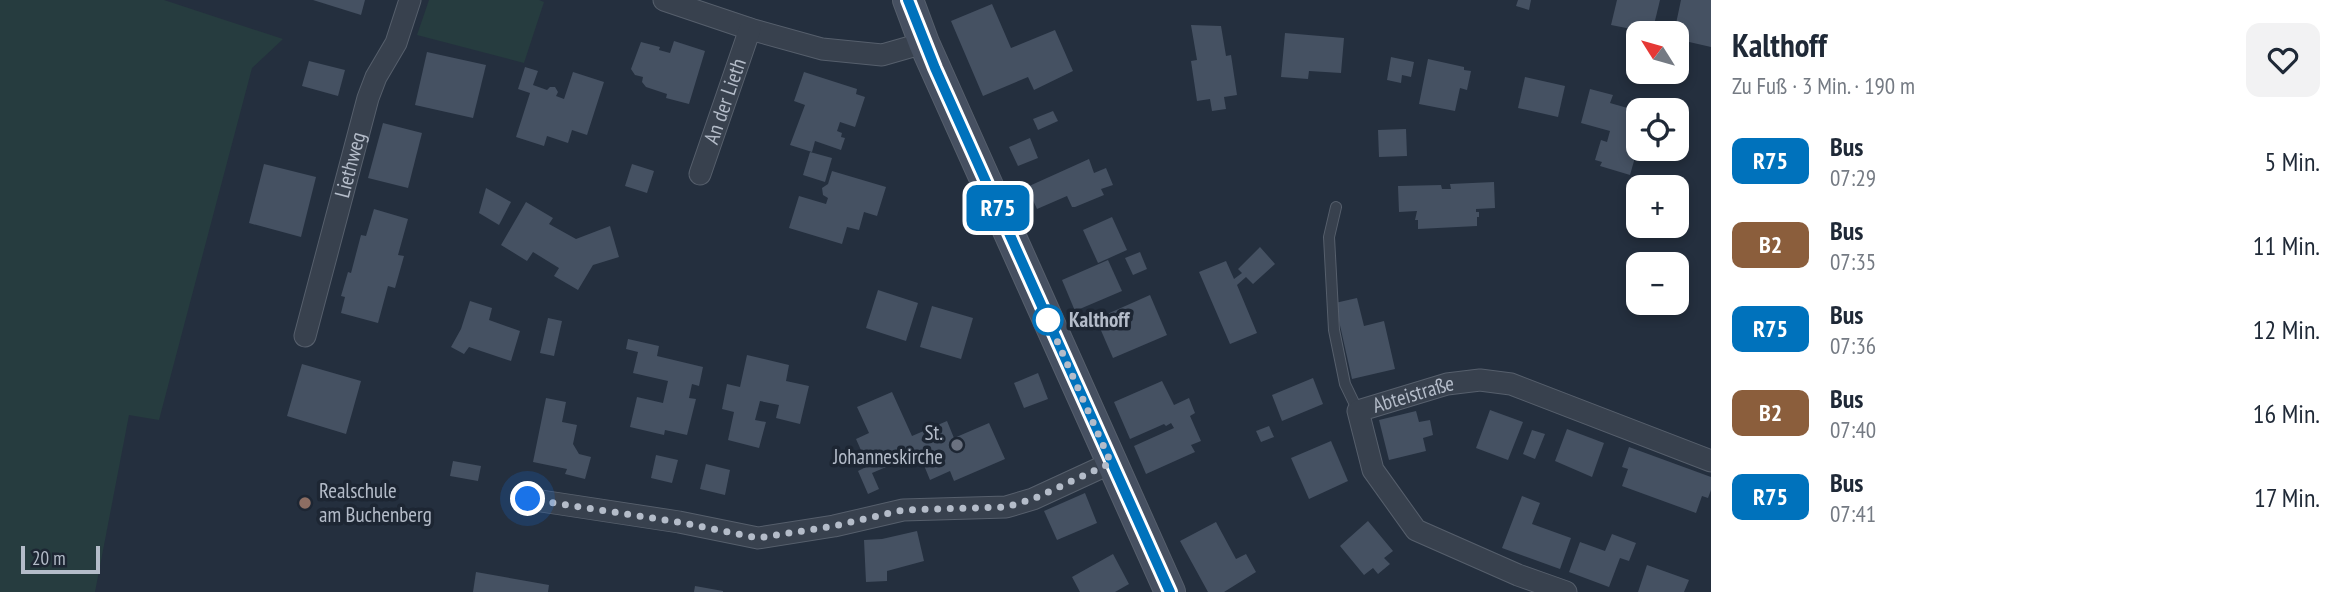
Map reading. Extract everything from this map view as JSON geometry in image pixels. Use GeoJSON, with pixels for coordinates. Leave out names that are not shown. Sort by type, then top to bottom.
{"type":"FeatureCollection","features":[{"type":"Feature","properties":{"kind":"main road"},"geometry":{"type":"LineString","coordinates":[[908,0],[924,43],[1170,592]]}},
{"type":"Feature","properties":{"kind":"street","name":"Liethweg"},"geometry":{"type":"LineString","coordinates":[[304,336],[368,98],[376,76],[402,29],[410,0]]}},
{"type":"Feature","properties":{"kind":"street"},"geometry":{"type":"LineString","coordinates":[[663,0],[822,49],[882,55],[924,43]]}},
{"type":"Feature","properties":{"kind":"street","name":"An der Lieth"},"geometry":{"type":"LineString","coordinates":[[700,174],[750,29]]}},
{"type":"Feature","properties":{"kind":"street","name":"Abteistraße"},"geometry":{"type":"LineString","coordinates":[[1566,592],[1518,575],[1416,530],[1373,470],[1358,411],[1447,384],[1480,380],[1511,384],[1711,461]]}},
{"type":"Feature","properties":{"kind":"street"},"geometry":{"type":"LineString","coordinates":[[528,499],[678,522],[758,538],[834,526],[903,510],[1006,507],[1033,499],[1111,463]]}},
{"type":"Feature","properties":{"kind":"lane"},"geometry":{"type":"LineString","coordinates":[[1336,207],[1329,237],[1334,330],[1345,384],[1358,411]]}},
{"type":"Feature","properties":{"kind":"green space"},"geometry":{"type":"Polygon","coordinates":[[[0,0],[164,0],[283,39],[252,68],[159,420],[129,415],[95,592],[0,592],[0,0]]]}},
{"type":"Feature","properties":{"kind":"green space"},"geometry":{"type":"Polygon","coordinates":[[[429,0],[544,2],[524,63],[417,35],[429,0]]]}},
{"type":"Feature","properties":{"kind":"building"},"geometry":{"type":"Polygon","coordinates":[[[313,0],[365,0],[361,15],[313,0]]]}},
{"type":"Feature","properties":{"kind":"building"},"geometry":{"type":"Polygon","coordinates":[[[1518,0],[1531,0],[1529,10],[1516,6],[1518,0]]]}},
{"type":"Feature","properties":{"kind":"building"},"geometry":{"type":"Polygon","coordinates":[[[1617,0],[1660,0],[1655,21],[1626,21],[1626,28],[1611,25],[1617,0]]]}},
{"type":"Feature","properties":{"kind":"building"},"geometry":{"type":"Polygon","coordinates":[[[1681,0],[1711,0],[1711,47],[1689,42],[1689,21],[1677,21],[1681,0]]]}},
{"type":"Feature","properties":{"kind":"building"},"geometry":{"type":"Polygon","coordinates":[[[992,4],[1011,48],[1055,30],[1073,71],[1034,90],[1028,77],[983,96],[951,21],[992,4]]]}},
{"type":"Feature","properties":{"kind":"building"},"geometry":{"type":"Polygon","coordinates":[[[1191,25],[1221,26],[1226,56],[1231,55],[1237,95],[1224,97],[1226,109],[1212,111],[1210,99],[1197,101],[1191,61],[1197,60],[1191,25]]]}},
{"type":"Feature","properties":{"kind":"building"},"geometry":{"type":"Polygon","coordinates":[[[1285,33],[1344,38],[1341,73],[1309,71],[1308,79],[1281,77],[1285,33]]]}},
{"type":"Feature","properties":{"kind":"building"},"geometry":{"type":"Polygon","coordinates":[[[674,41],[705,51],[689,104],[666,98],[667,94],[646,87],[642,82],[643,77],[635,75],[631,69],[641,42],[670,53],[674,41]]]}},
{"type":"Feature","properties":{"kind":"building"},"geometry":{"type":"Polygon","coordinates":[[[427,52],[486,65],[473,118],[415,105],[427,52]]]}},
{"type":"Feature","properties":{"kind":"building"},"geometry":{"type":"Polygon","coordinates":[[[1391,57],[1414,62],[1411,77],[1402,75],[1401,83],[1387,80],[1391,57]]]}},
{"type":"Feature","properties":{"kind":"building"},"geometry":{"type":"Polygon","coordinates":[[[1428,59],[1471,71],[1467,90],[1460,88],[1455,111],[1419,104],[1428,59]]]}},
{"type":"Feature","properties":{"kind":"building"},"geometry":{"type":"Polygon","coordinates":[[[309,61],[345,70],[338,96],[302,86],[309,61]]]}},
{"type":"Feature","properties":{"kind":"building"},"geometry":{"type":"Polygon","coordinates":[[[525,67],[538,71],[533,85],[547,90],[555,87],[558,92],[556,96],[564,99],[573,72],[604,82],[587,135],[572,130],[568,143],[547,136],[544,146],[516,137],[530,93],[518,89],[525,67]]]}},
{"type":"Feature","properties":{"kind":"building"},"geometry":{"type":"Polygon","coordinates":[[[804,72],[857,89],[856,94],[865,97],[855,127],[840,122],[837,131],[845,138],[841,150],[815,141],[812,152],[790,145],[805,105],[794,101],[804,72]]]}},
{"type":"Feature","properties":{"kind":"building"},"geometry":{"type":"Polygon","coordinates":[[[1525,77],[1565,86],[1558,117],[1518,108],[1525,77]]]}},
{"type":"Feature","properties":{"kind":"building"},"geometry":{"type":"Polygon","coordinates":[[[1590,89],[1613,95],[1610,103],[1626,108],[1626,161],[1634,161],[1630,175],[1600,166],[1602,162],[1595,160],[1601,140],[1607,142],[1610,131],[1581,123],[1590,89]]]}},
{"type":"Feature","properties":{"kind":"building"},"geometry":{"type":"Polygon","coordinates":[[[1053,111],[1058,121],[1038,130],[1033,119],[1053,111]]]}},
{"type":"Feature","properties":{"kind":"building"},"geometry":{"type":"Polygon","coordinates":[[[383,123],[422,133],[408,188],[368,178],[383,123]]]}},
{"type":"Feature","properties":{"kind":"building"},"geometry":{"type":"Polygon","coordinates":[[[1406,129],[1407,156],[1379,157],[1378,130],[1406,129]]]}},
{"type":"Feature","properties":{"kind":"building"},"geometry":{"type":"Polygon","coordinates":[[[1030,138],[1038,158],[1018,166],[1009,147],[1030,138]]]}},
{"type":"Feature","properties":{"kind":"building"},"geometry":{"type":"Polygon","coordinates":[[[810,152],[832,158],[825,182],[803,175],[810,152]]]}},
{"type":"Feature","properties":{"kind":"building"},"geometry":{"type":"Polygon","coordinates":[[[1089,159],[1094,173],[1106,168],[1113,185],[1101,189],[1104,195],[1075,207],[1072,207],[1067,196],[1037,209],[1027,187],[1089,159]]]}},
{"type":"Feature","properties":{"kind":"building"},"geometry":{"type":"Polygon","coordinates":[[[264,164],[316,177],[301,237],[249,223],[264,164]]]}},
{"type":"Feature","properties":{"kind":"building"},"geometry":{"type":"Polygon","coordinates":[[[632,164],[654,171],[647,193],[625,186],[632,164]]]}},
{"type":"Feature","properties":{"kind":"building"},"geometry":{"type":"Polygon","coordinates":[[[832,171],[886,187],[877,216],[864,212],[859,230],[847,227],[842,244],[789,228],[799,196],[826,204],[828,198],[823,195],[822,188],[828,184],[832,171]]]}},
{"type":"Feature","properties":{"kind":"building"},"geometry":{"type":"Polygon","coordinates":[[[1494,182],[1495,208],[1476,209],[1476,212],[1479,212],[1477,226],[1418,229],[1418,220],[1415,220],[1417,211],[1399,212],[1398,186],[1441,185],[1442,189],[1451,189],[1450,184],[1494,182]]]}},
{"type":"Feature","properties":{"kind":"building"},"geometry":{"type":"Polygon","coordinates":[[[486,188],[511,202],[499,225],[479,213],[486,188]]]}},
{"type":"Feature","properties":{"kind":"building"},"geometry":{"type":"Polygon","coordinates":[[[526,202],[553,218],[549,224],[576,239],[610,226],[619,257],[593,265],[578,290],[554,276],[559,268],[533,252],[527,261],[501,245],[526,202]]]}},
{"type":"Feature","properties":{"kind":"building"},"geometry":{"type":"Polygon","coordinates":[[[374,209],[408,219],[398,255],[404,256],[395,288],[388,286],[378,323],[341,313],[345,297],[341,296],[348,272],[351,273],[361,235],[366,236],[374,209]]]}},
{"type":"Feature","properties":{"kind":"building"},"geometry":{"type":"Polygon","coordinates":[[[1112,217],[1127,250],[1098,263],[1083,230],[1112,217]]]}},
{"type":"Feature","properties":{"kind":"building"},"geometry":{"type":"Polygon","coordinates":[[[1260,247],[1275,264],[1253,284],[1246,277],[1237,285],[1257,333],[1230,344],[1199,272],[1226,261],[1234,279],[1242,273],[1238,269],[1260,247]]]}},
{"type":"Feature","properties":{"kind":"building"},"geometry":{"type":"Polygon","coordinates":[[[1140,252],[1147,269],[1133,275],[1125,258],[1140,252]]]}},
{"type":"Feature","properties":{"kind":"building"},"geometry":{"type":"Polygon","coordinates":[[[1108,260],[1122,291],[1075,311],[1062,280],[1108,260]]]}},
{"type":"Feature","properties":{"kind":"building"},"geometry":{"type":"Polygon","coordinates":[[[878,290],[918,303],[906,341],[866,328],[878,290]]]}},
{"type":"Feature","properties":{"kind":"building"},"geometry":{"type":"Polygon","coordinates":[[[1150,295],[1167,335],[1113,358],[1096,319],[1150,295]]]}},
{"type":"Feature","properties":{"kind":"building"},"geometry":{"type":"Polygon","coordinates":[[[1357,298],[1364,326],[1384,321],[1395,369],[1352,379],[1335,303],[1357,298]]]}},
{"type":"Feature","properties":{"kind":"building"},"geometry":{"type":"Polygon","coordinates":[[[470,301],[492,308],[489,320],[520,331],[511,361],[469,347],[464,354],[451,347],[461,329],[470,301]]]}},
{"type":"Feature","properties":{"kind":"building"},"geometry":{"type":"Polygon","coordinates":[[[932,306],[973,318],[961,359],[920,347],[932,306]]]}},
{"type":"Feature","properties":{"kind":"building"},"geometry":{"type":"Polygon","coordinates":[[[548,318],[562,321],[554,356],[540,353],[548,318]]]}},
{"type":"Feature","properties":{"kind":"building"},"geometry":{"type":"Polygon","coordinates":[[[628,339],[659,346],[657,356],[703,367],[699,386],[692,384],[689,398],[696,399],[687,435],[665,430],[664,435],[630,427],[637,397],[663,403],[668,381],[633,373],[638,352],[626,349],[628,339]]]}},
{"type":"Feature","properties":{"kind":"building"},"geometry":{"type":"Polygon","coordinates":[[[747,355],[789,365],[786,381],[809,386],[800,424],[776,418],[779,405],[760,401],[755,420],[766,422],[759,448],[728,440],[734,412],[722,409],[727,384],[740,387],[747,355]]]}},
{"type":"Feature","properties":{"kind":"building"},"geometry":{"type":"Polygon","coordinates":[[[302,364],[361,381],[346,434],[287,416],[302,364]]]}},
{"type":"Feature","properties":{"kind":"building"},"geometry":{"type":"Polygon","coordinates":[[[1038,373],[1048,399],[1024,408],[1014,383],[1038,373]]]}},
{"type":"Feature","properties":{"kind":"building"},"geometry":{"type":"Polygon","coordinates":[[[1313,378],[1323,404],[1282,421],[1272,395],[1313,378]]]}},
{"type":"Feature","properties":{"kind":"building"},"geometry":{"type":"Polygon","coordinates":[[[1162,381],[1174,405],[1189,398],[1195,413],[1190,416],[1201,441],[1191,445],[1195,452],[1146,474],[1134,446],[1174,428],[1171,423],[1166,426],[1164,424],[1130,439],[1114,402],[1162,381]]]}},
{"type":"Feature","properties":{"kind":"building"},"geometry":{"type":"Polygon","coordinates":[[[892,392],[912,436],[947,421],[954,438],[989,423],[1005,459],[954,481],[950,471],[930,480],[919,453],[872,473],[879,489],[868,494],[858,471],[868,466],[856,439],[869,433],[857,407],[892,392]]]}},
{"type":"Feature","properties":{"kind":"building"},"geometry":{"type":"Polygon","coordinates":[[[546,398],[566,402],[562,422],[577,425],[573,444],[579,454],[591,457],[585,479],[565,474],[567,469],[533,462],[546,398]]]}},
{"type":"Feature","properties":{"kind":"building"},"geometry":{"type":"Polygon","coordinates":[[[1490,410],[1523,422],[1508,460],[1476,448],[1490,410]]]}},
{"type":"Feature","properties":{"kind":"building"},"geometry":{"type":"Polygon","coordinates":[[[1416,411],[1419,422],[1430,420],[1433,435],[1423,438],[1426,451],[1389,460],[1379,420],[1416,411]]]}},
{"type":"Feature","properties":{"kind":"building"},"geometry":{"type":"Polygon","coordinates":[[[1269,426],[1274,437],[1261,442],[1256,431],[1269,426]]]}},
{"type":"Feature","properties":{"kind":"building"},"geometry":{"type":"Polygon","coordinates":[[[1567,429],[1604,443],[1592,477],[1555,461],[1567,429]]]}},
{"type":"Feature","properties":{"kind":"building"},"geometry":{"type":"Polygon","coordinates":[[[1532,430],[1545,434],[1535,459],[1523,454],[1532,430]]]}},
{"type":"Feature","properties":{"kind":"building"},"geometry":{"type":"Polygon","coordinates":[[[1331,441],[1348,481],[1309,499],[1291,458],[1331,441]]]}},
{"type":"Feature","properties":{"kind":"building"},"geometry":{"type":"Polygon","coordinates":[[[1629,447],[1711,477],[1708,498],[1702,496],[1696,513],[1622,486],[1628,469],[1622,467],[1629,447]]]}},
{"type":"Feature","properties":{"kind":"building"},"geometry":{"type":"Polygon","coordinates":[[[656,455],[678,460],[672,483],[651,478],[656,455]]]}},
{"type":"Feature","properties":{"kind":"building"},"geometry":{"type":"Polygon","coordinates":[[[453,461],[481,466],[478,481],[450,476],[453,461]]]}},
{"type":"Feature","properties":{"kind":"building"},"geometry":{"type":"Polygon","coordinates":[[[706,464],[730,470],[725,495],[700,489],[706,464]]]}},
{"type":"Feature","properties":{"kind":"building"},"geometry":{"type":"Polygon","coordinates":[[[1085,493],[1097,523],[1057,540],[1044,511],[1085,493]]]}},
{"type":"Feature","properties":{"kind":"building"},"geometry":{"type":"Polygon","coordinates":[[[1522,496],[1540,503],[1532,524],[1571,538],[1560,569],[1502,548],[1522,496]]]}},
{"type":"Feature","properties":{"kind":"building"},"geometry":{"type":"Polygon","coordinates":[[[1368,521],[1393,551],[1384,558],[1390,564],[1378,574],[1373,568],[1364,575],[1340,546],[1368,521]]]}},
{"type":"Feature","properties":{"kind":"building"},"geometry":{"type":"Polygon","coordinates":[[[1216,522],[1236,559],[1246,554],[1256,572],[1224,592],[1208,592],[1180,541],[1216,522]]]}},
{"type":"Feature","properties":{"kind":"building"},"geometry":{"type":"Polygon","coordinates":[[[917,531],[924,561],[887,571],[887,581],[866,582],[864,540],[917,531]]]}},
{"type":"Feature","properties":{"kind":"building"},"geometry":{"type":"Polygon","coordinates":[[[1612,534],[1636,543],[1629,561],[1620,558],[1609,587],[1569,572],[1580,542],[1605,551],[1612,534]]]}},
{"type":"Feature","properties":{"kind":"building"},"geometry":{"type":"Polygon","coordinates":[[[1113,554],[1129,584],[1115,592],[1080,592],[1072,577],[1113,554]]]}},
{"type":"Feature","properties":{"kind":"building"},"geometry":{"type":"Polygon","coordinates":[[[1647,565],[1689,580],[1684,592],[1638,592],[1647,565]]]}},
{"type":"Feature","properties":{"kind":"building"},"geometry":{"type":"Polygon","coordinates":[[[476,572],[549,585],[548,592],[473,592],[476,572]]]}},
{"type":"Feature","properties":{"kind":"building"},"geometry":{"type":"Polygon","coordinates":[[[695,586],[723,591],[723,592],[694,592],[695,586]]]}},
{"type":"Feature","properties":{"kind":"bus line","name":"R75"},"geometry":{"type":"LineString","coordinates":[[908,0],[935,68],[1170,592]]}},
{"type":"Feature","properties":{"kind":"place","name":"Kalthoff"},"geometry":{"type":"Point","coordinates":[1048,320]}},
{"type":"Feature","properties":{"kind":"place","name":"St. Johanneskirche"},"geometry":{"type":"Point","coordinates":[957,445]}},
{"type":"Feature","properties":{"kind":"place","name":"Realschule am Buchenberg"},"geometry":{"type":"Point","coordinates":[305,503]}},
{"type":"Feature","properties":{"kind":"route"},"geometry":{"type":"LineString","coordinates":[[528,499],[678,522],[758,538],[834,526],[903,510],[971,510],[1006,507],[1033,499],[1111,463],[1047,318],[1048,320]]}}]}
